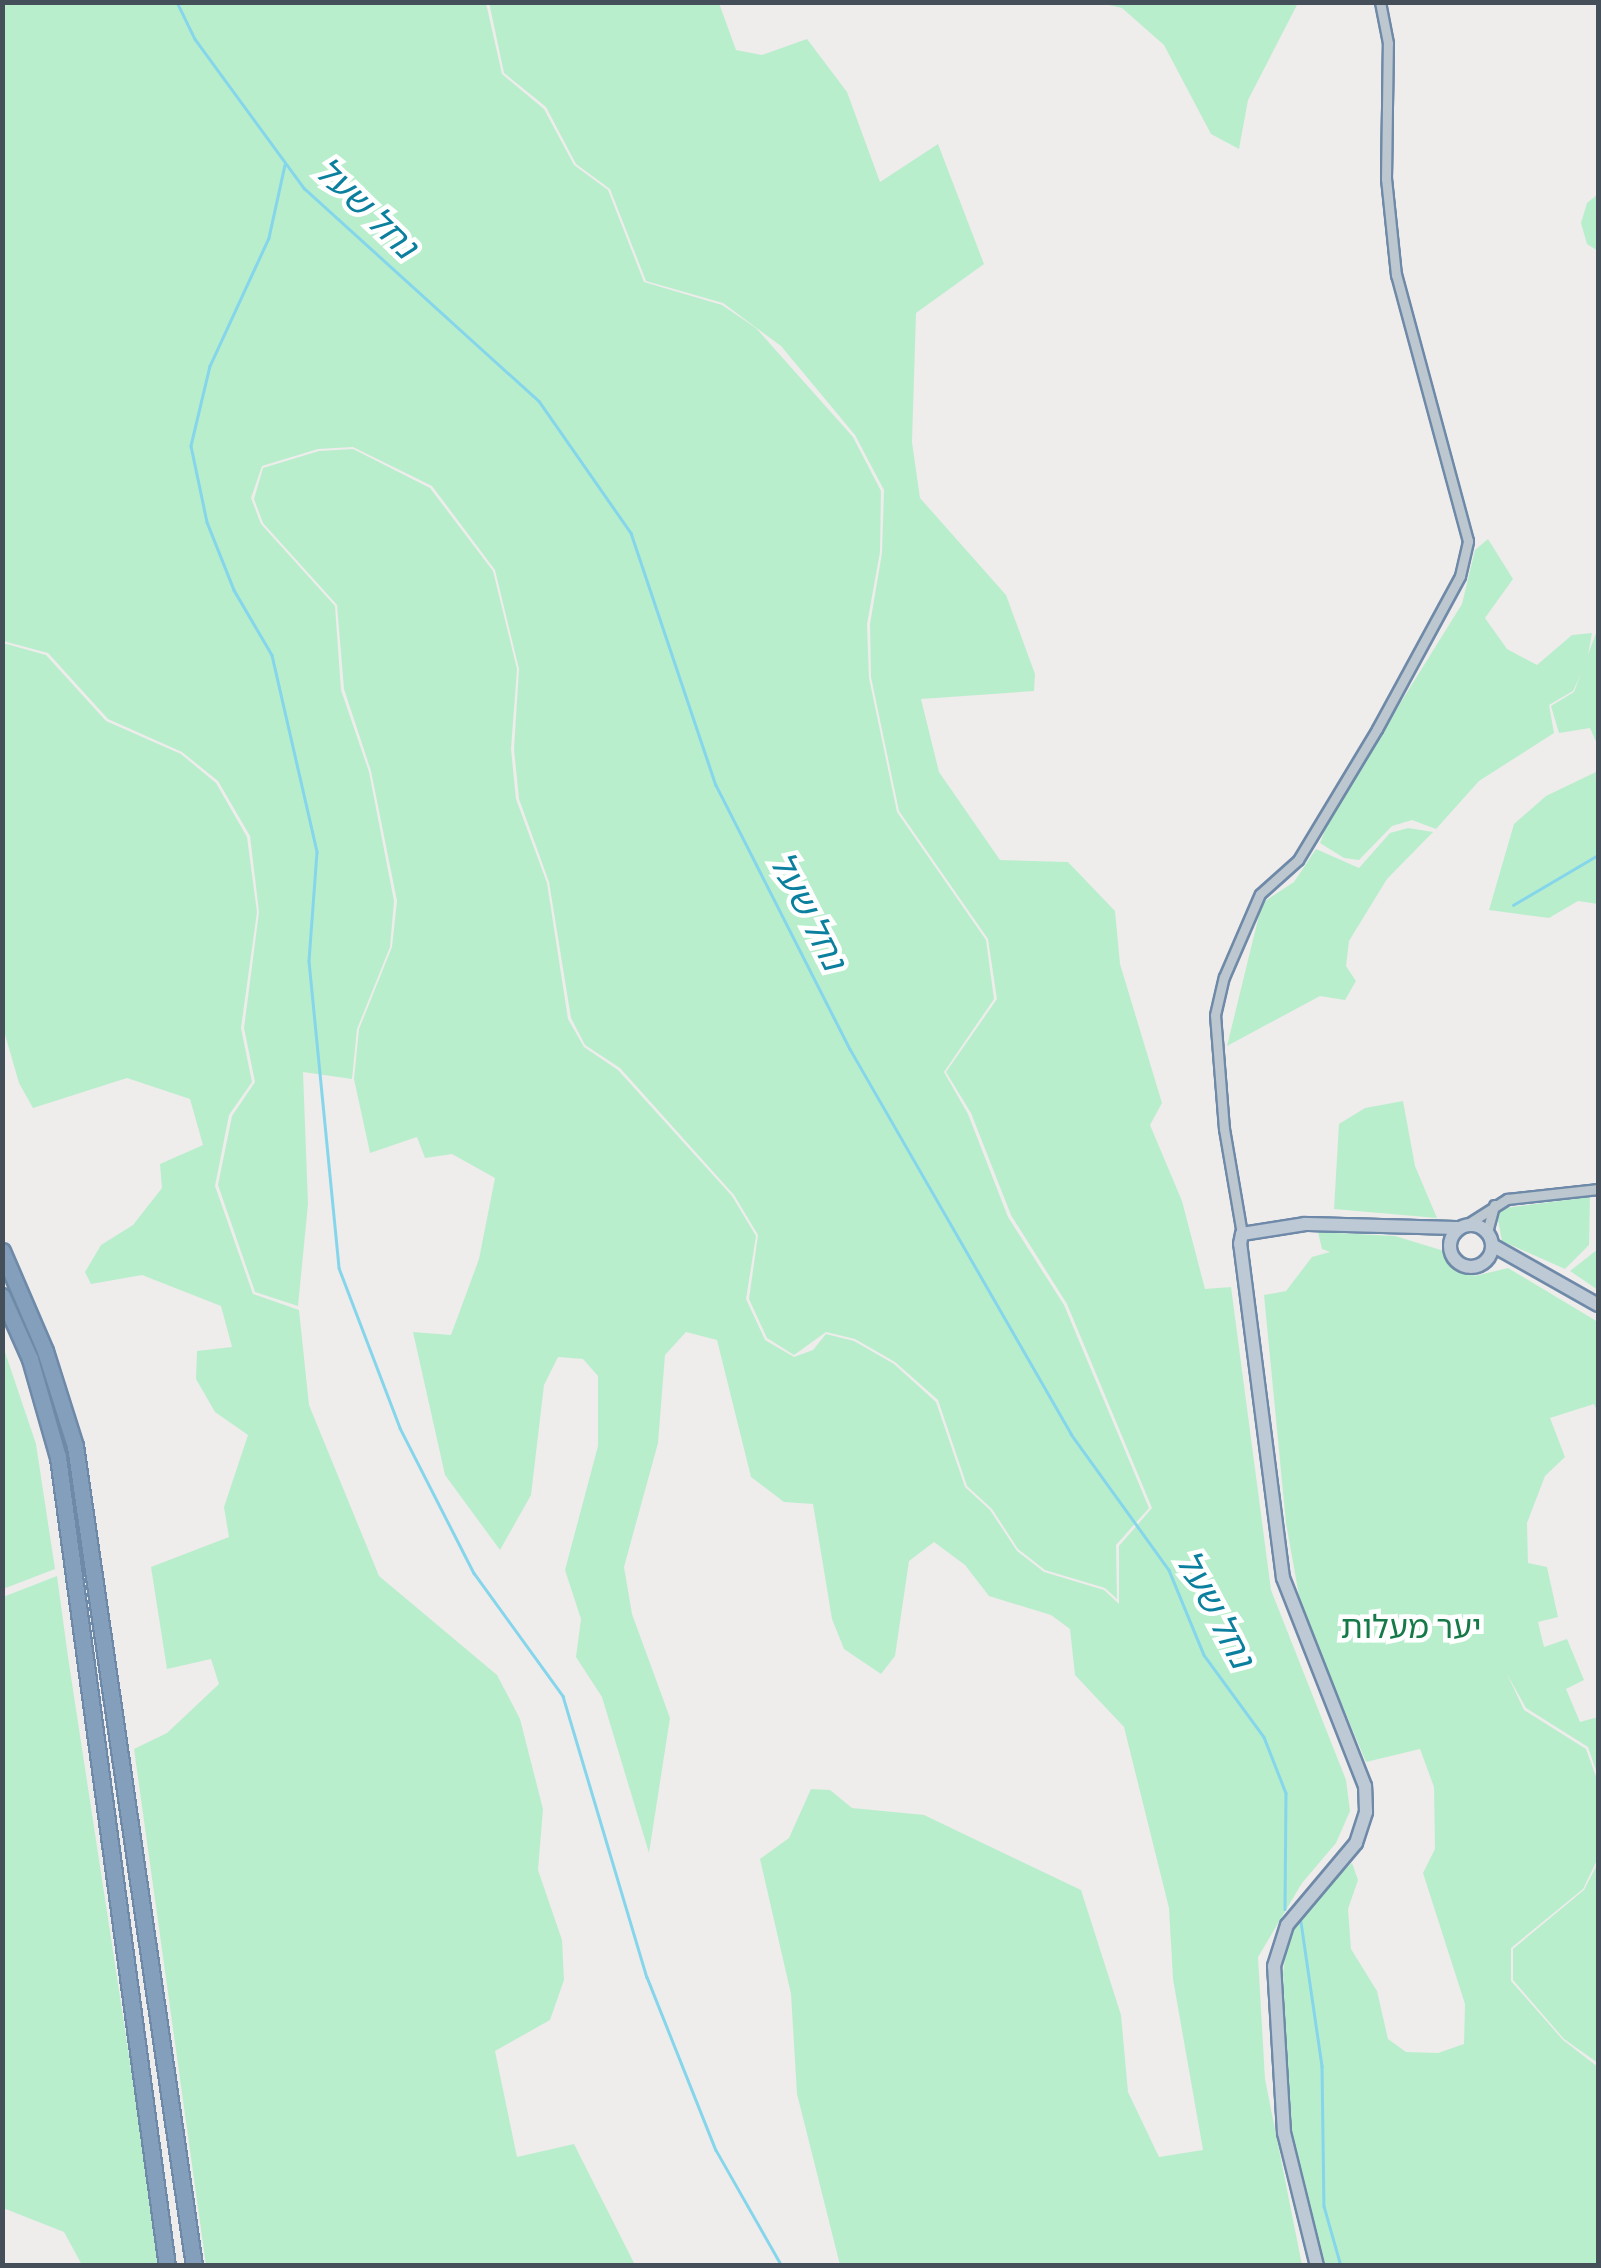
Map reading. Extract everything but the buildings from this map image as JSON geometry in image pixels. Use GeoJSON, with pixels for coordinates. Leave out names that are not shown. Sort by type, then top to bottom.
{"type":"FeatureCollection","features":[{"type":"Feature","properties":{"kind":"highway"},"geometry":{"type":"LineString","coordinates":[[2,1251],[45,1351],[75,1446],[194,2266]]}},
{"type":"Feature","properties":{"kind":"highway"},"geometry":{"type":"LineString","coordinates":[[2,1296],[30,1359],[58,1457],[168,2266]]}},
{"type":"Feature","properties":{"kind":"main road"},"geometry":{"type":"LineString","coordinates":[[1317,2266],[1284,2134],[1274,1966],[1286,1925],[1356,1843],[1366,1812],[1365,1786],[1283,1578],[1242,1234],[1331,1223],[1424,1230],[1463,1226],[1490,1238],[1518,1260],[1598,1305]]}},
{"type":"Feature","properties":{"kind":"main road"},"geometry":{"type":"LineString","coordinates":[[1451,1254],[1451,1238],[1463,1226]]}},
{"type":"Feature","properties":{"kind":"main road"},"geometry":{"type":"LineString","coordinates":[[1424,1230],[1470,1268],[1518,1260]]}},
{"type":"Feature","properties":{"kind":"main road"},"geometry":{"type":"LineString","coordinates":[[1484,1264],[1490,1238]]}},
{"type":"Feature","properties":{"kind":"street"},"geometry":{"type":"LineString","coordinates":[[1242,1234],[1216,1030],[1224,977],[1260,894],[1298,860],[1377,730],[1460,576],[1468,541],[1396,275],[1386,179],[1388,43],[1380,2]]}},
{"type":"Feature","properties":{"kind":"street"},"geometry":{"type":"LineString","coordinates":[[1463,1226],[1496,1203],[1598,1188]]}},
{"type":"Feature","properties":{"kind":"street"},"geometry":{"type":"LineString","coordinates":[[1490,1238],[1496,1203]]}},
{"type":"Feature","properties":{"kind":"green space"},"geometry":{"type":"Polygon","coordinates":[[[489,2],[719,3],[736,50],[762,55],[807,39],[847,92],[880,182],[938,144],[984,264],[916,313],[912,442],[920,498],[1006,595],[1035,674],[1034,691],[921,699],[939,772],[1000,860],[1068,862],[1115,911],[1120,964],[1162,1103],[1150,1125],[1182,1201],[1205,1289],[1231,1287],[1271,1590],[1346,1780],[1350,1811],[1336,1843],[1302,1883],[1258,1957],[1265,2079],[1302,2265],[840,2265],[797,2094],[791,1994],[760,1859],[789,1838],[811,1789],[830,1790],[852,1808],[924,1815],[1081,1890],[1121,2015],[1128,2092],[1159,2157],[1203,2150],[1173,1979],[1169,1908],[1124,1727],[1075,1675],[1070,1629],[1051,1615],[989,1596],[965,1565],[934,1542],[909,1561],[895,1656],[881,1674],[844,1649],[832,1619],[813,1504],[784,1502],[751,1477],[717,1340],[686,1332],[665,1355],[658,1443],[624,1567],[632,1614],[670,1718],[649,1853],[602,1697],[576,1657],[581,1619],[565,1570],[598,1446],[598,1376],[583,1359],[558,1357],[544,1385],[531,1495],[500,1550],[445,1475],[413,1332],[451,1335],[479,1259],[495,1178],[452,1154],[425,1158],[417,1137],[370,1153],[354,1079],[359,1029],[392,947],[397,901],[371,771],[344,689],[337,605],[263,523],[254,499],[263,468],[319,451],[353,449],[430,488],[493,571],[517,669],[511,749],[516,799],[547,883],[568,1019],[584,1047],[618,1070],[732,1196],[756,1236],[746,1299],[765,1340],[794,1357],[813,1350],[826,1334],[854,1341],[894,1364],[936,1402],[965,1487],[990,1510],[1017,1551],[1044,1572],[1104,1590],[1119,1604],[1119,1546],[1152,1508],[1067,1304],[1011,1215],[971,1113],[946,1072],[997,999],[988,939],[899,811],[871,677],[870,624],[882,553],[884,490],[855,435],[781,346],[723,303],[646,281],[610,189],[576,164],[546,107],[504,73],[489,2]]]}},
{"type":"Feature","properties":{"kind":"green space"},"geometry":{"type":"Polygon","coordinates":[[[2,3],[486,3],[502,74],[544,109],[574,165],[608,190],[644,282],[722,305],[756,328],[853,437],[881,491],[880,552],[867,624],[869,678],[897,812],[986,940],[994,999],[944,1072],[968,1114],[1008,1217],[1064,1305],[1149,1508],[1116,1545],[1117,1599],[1105,1588],[1045,1570],[1018,1549],[992,1509],[967,1486],[938,1400],[895,1362],[855,1339],[826,1332],[794,1355],[767,1338],[749,1299],[758,1235],[734,1195],[620,1068],[585,1045],[571,1018],[549,882],[519,799],[514,749],[519,669],[495,570],[432,486],[353,447],[318,449],[262,466],[251,498],[261,524],[335,606],[341,690],[369,772],[394,901],[390,947],[357,1029],[352,1079],[303,1072],[308,1204],[298,1306],[255,1292],[218,1185],[232,1116],[255,1082],[244,1028],[259,912],[250,836],[218,781],[182,752],[108,719],[48,653],[3,641],[2,3]]]}},
{"type":"Feature","properties":{"kind":"green space"},"geometry":{"type":"Polygon","coordinates":[[[1100,3],[1298,3],[1248,100],[1239,149],[1211,134],[1164,45],[1122,8],[1100,3]]]}},
{"type":"Feature","properties":{"kind":"green space"},"geometry":{"type":"Polygon","coordinates":[[[1598,194],[1598,251],[1587,244],[1581,223],[1587,203],[1598,194]]]}},
{"type":"Feature","properties":{"kind":"green space"},"geometry":{"type":"Polygon","coordinates":[[[1488,539],[1513,579],[1485,618],[1507,649],[1537,665],[1572,635],[1592,633],[1587,661],[1573,691],[1549,705],[1554,733],[1479,781],[1436,829],[1412,820],[1392,826],[1359,860],[1344,858],[1320,843],[1332,813],[1462,604],[1475,550],[1488,539]]]}},
{"type":"Feature","properties":{"kind":"green space"},"geometry":{"type":"Polygon","coordinates":[[[1598,628],[1598,746],[1590,728],[1559,733],[1551,706],[1574,692],[1598,628]]]}},
{"type":"Feature","properties":{"kind":"green space"},"geometry":{"type":"Polygon","coordinates":[[[3,643],[46,655],[106,721],[181,754],[216,783],[247,837],[257,912],[241,1028],[252,1082],[229,1115],[215,1186],[253,1294],[299,1310],[309,1405],[379,1576],[497,1675],[520,1719],[543,1809],[538,1870],[562,1940],[564,1980],[550,2020],[495,2051],[517,2157],[574,2144],[635,2265],[206,2265],[134,1749],[167,1733],[219,1684],[211,1659],[167,1669],[151,1567],[229,1537],[224,1507],[248,1435],[215,1412],[196,1379],[197,1351],[232,1347],[221,1306],[142,1275],[91,1284],[85,1272],[101,1245],[133,1225],[162,1188],[160,1164],[203,1145],[190,1099],[127,1078],[33,1108],[19,1083],[2,1024],[3,643]]]}},
{"type":"Feature","properties":{"kind":"green space"},"geometry":{"type":"Polygon","coordinates":[[[1598,771],[1598,904],[1578,901],[1549,918],[1489,910],[1514,824],[1546,796],[1598,771]]]}},
{"type":"Feature","properties":{"kind":"green space"},"geometry":{"type":"Polygon","coordinates":[[[1408,828],[1433,832],[1387,879],[1349,941],[1346,966],[1356,981],[1345,1000],[1320,996],[1227,1046],[1262,903],[1294,882],[1316,849],[1359,868],[1390,833],[1408,828]]]}},
{"type":"Feature","properties":{"kind":"green space"},"geometry":{"type":"Polygon","coordinates":[[[1403,1101],[1415,1166],[1437,1218],[1334,1209],[1339,1124],[1365,1108],[1403,1101]]]}},
{"type":"Feature","properties":{"kind":"green space"},"geometry":{"type":"Polygon","coordinates":[[[1590,1197],[1589,1245],[1565,1269],[1502,1241],[1497,1215],[1505,1208],[1590,1197]]]}},
{"type":"Feature","properties":{"kind":"green space","name":"יער מעלות"},"geometry":{"type":"Polygon","coordinates":[[[1318,1232],[1395,1236],[1441,1250],[1475,1276],[1508,1268],[1598,1322],[1598,1413],[1594,1404],[1550,1418],[1565,1457],[1545,1476],[1527,1523],[1528,1563],[1547,1567],[1558,1617],[1538,1622],[1544,1647],[1567,1639],[1584,1680],[1566,1689],[1580,1722],[1598,1717],[1598,1776],[1588,1747],[1526,1708],[1507,1674],[1524,1710],[1586,1749],[1598,1782],[1598,1858],[1583,1889],[1511,1948],[1511,1981],[1563,2040],[1598,2067],[1598,2265],[1326,2265],[1310,2224],[1291,2135],[1283,1974],[1288,1936],[1315,1897],[1352,1863],[1358,1880],[1348,1909],[1351,1949],[1377,1991],[1388,2039],[1406,2052],[1438,2053],[1464,2044],[1465,2004],[1423,1873],[1435,1849],[1434,1787],[1420,1749],[1366,1762],[1301,1607],[1286,1523],[1264,1295],[1286,1291],[1312,1257],[1330,1252],[1322,1249],[1318,1232]]]}},
{"type":"Feature","properties":{"kind":"green space"},"geometry":{"type":"Polygon","coordinates":[[[1598,1249],[1598,1290],[1570,1271],[1598,1249]]]}},
{"type":"Feature","properties":{"kind":"green space"},"geometry":{"type":"Polygon","coordinates":[[[3,1346],[36,1444],[55,1569],[3,1589],[3,1346]]]}},
{"type":"Feature","properties":{"kind":"green space"},"geometry":{"type":"Polygon","coordinates":[[[57,1576],[161,2265],[82,2265],[64,2232],[3,2208],[3,1597],[57,1576]]]}},
{"type":"Feature","properties":{"kind":"green space"},"geometry":{"type":"Polygon","coordinates":[[[1598,1863],[1598,2063],[1564,2039],[1513,1980],[1513,1949],[1584,1890],[1598,1863]]]}},
{"type":"Feature","properties":{"kind":"waterway","name":"נחל שעל"},"geometry":{"type":"LineString","coordinates":[[177,2],[195,39],[304,188],[539,401],[631,533],[716,785],[850,1049],[1071,1434],[1169,1570],[1204,1655],[1264,1737],[1286,1793],[1285,1909]]}},
{"type":"Feature","properties":{"kind":"waterway"},"geometry":{"type":"LineString","coordinates":[[285,165],[269,238],[210,366],[191,446],[207,522],[234,590],[272,655],[317,852],[309,961],[339,1268],[400,1428],[474,1573],[563,1696],[647,1977],[716,2150],[782,2266]]}},
{"type":"Feature","properties":{"kind":"waterway"},"geometry":{"type":"LineString","coordinates":[[1513,905],[1598,855]]}},
{"type":"Feature","properties":{"kind":"waterway","name":"נחל שעל"},"geometry":{"type":"LineString","coordinates":[[1301,1922],[1322,2066],[1324,2206],[1341,2266]]}}]}
